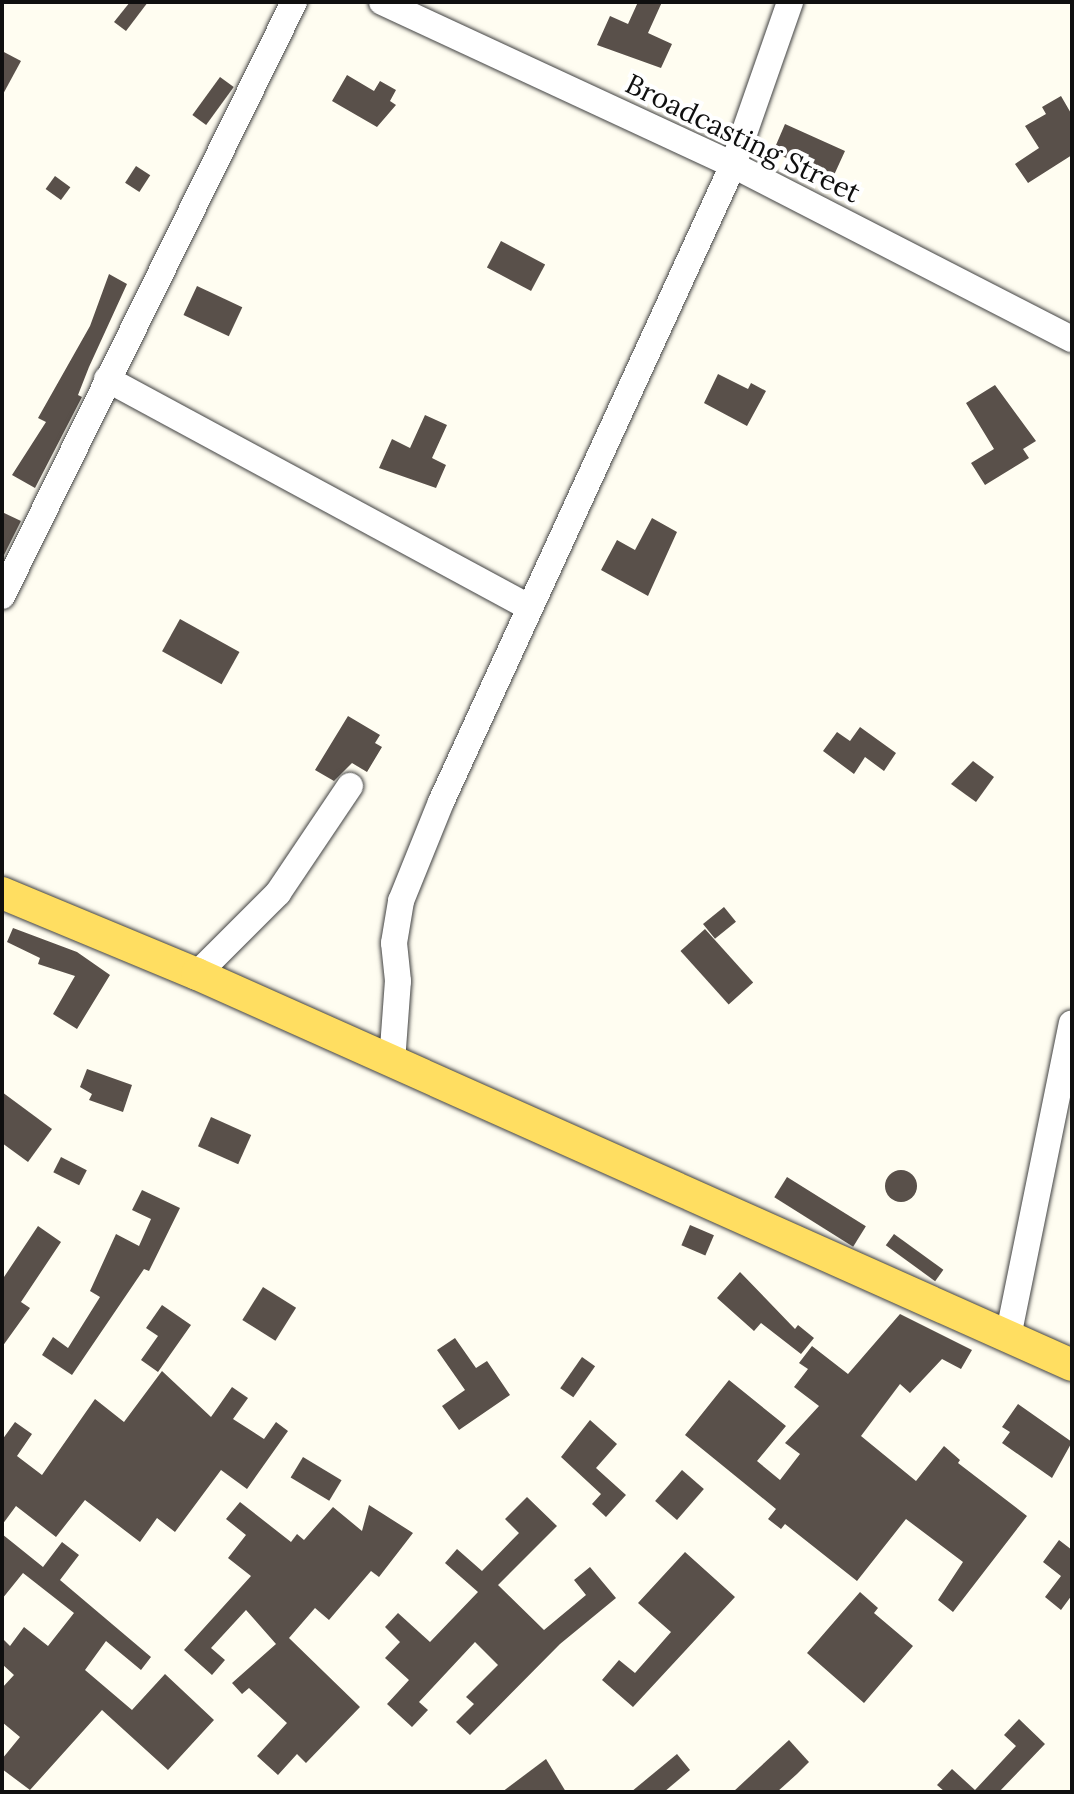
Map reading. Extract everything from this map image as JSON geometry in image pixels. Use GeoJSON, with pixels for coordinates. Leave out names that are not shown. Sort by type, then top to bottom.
{"type":"FeatureCollection","features":[{"type":"Feature","properties":{"kind":"main road"},"geometry":{"type":"LineString","coordinates":[[2,893],[197,974],[1072,1365]]}},
{"type":"Feature","properties":{"kind":"street"},"geometry":{"type":"LineString","coordinates":[[2,596],[294,2]]}},
{"type":"Feature","properties":{"kind":"street","name":"Broadcasting Street"},"geometry":{"type":"LineString","coordinates":[[382,2],[733,165],[1072,339]]}},
{"type":"Feature","properties":{"kind":"street"},"geometry":{"type":"LineString","coordinates":[[392,1062],[398,981],[394,943],[401,901],[529,607],[733,165],[790,2]]}},
{"type":"Feature","properties":{"kind":"street"},"geometry":{"type":"LineString","coordinates":[[107,379],[529,607]]}},
{"type":"Feature","properties":{"kind":"street"},"geometry":{"type":"LineString","coordinates":[[197,974],[278,893],[350,786]]}},
{"type":"Feature","properties":{"kind":"street"},"geometry":{"type":"LineString","coordinates":[[1008,1337],[1072,1023]]}},
{"type":"Feature","properties":{"kind":"building"},"geometry":{"type":"Polygon","coordinates":[[[130,2],[148,2],[126,31],[114,22],[130,2]]]}},
{"type":"Feature","properties":{"kind":"building"},"geometry":{"type":"Polygon","coordinates":[[[638,2],[662,2],[648,33],[672,44],[661,68],[597,45],[610,16],[628,24],[638,2]]]}},
{"type":"Feature","properties":{"kind":"building"},"geometry":{"type":"Polygon","coordinates":[[[2,51],[21,61],[2,96],[2,51]]]}},
{"type":"Feature","properties":{"kind":"building"},"geometry":{"type":"Polygon","coordinates":[[[347,75],[374,91],[380,81],[396,90],[390,101],[396,105],[377,127],[332,101],[347,75]]]}},
{"type":"Feature","properties":{"kind":"building"},"geometry":{"type":"Polygon","coordinates":[[[220,77],[234,87],[206,125],[192,115],[220,77]]]}},
{"type":"Feature","properties":{"kind":"building"},"geometry":{"type":"Polygon","coordinates":[[[1061,96],[1072,115],[1072,155],[1028,183],[1015,164],[1039,148],[1025,126],[1046,114],[1042,107],[1061,96]]]}},
{"type":"Feature","properties":{"kind":"building"},"geometry":{"type":"Polygon","coordinates":[[[785,124],[845,151],[829,186],[799,172],[802,165],[773,152],[785,124]]]}},
{"type":"Feature","properties":{"kind":"building"},"geometry":{"type":"Polygon","coordinates":[[[136,166],[150,175],[139,192],[125,183],[136,166]]]}},
{"type":"Feature","properties":{"kind":"building"},"geometry":{"type":"Polygon","coordinates":[[[55,176],[70,187],[61,200],[46,189],[55,176]]]}},
{"type":"Feature","properties":{"kind":"building"},"geometry":{"type":"Polygon","coordinates":[[[501,241],[545,264],[531,291],[487,267],[501,241]]]}},
{"type":"Feature","properties":{"kind":"building"},"geometry":{"type":"Polygon","coordinates":[[[109,274],[127,284],[89,367],[78,395],[82,397],[35,488],[12,475],[46,422],[38,418],[90,326],[109,274]]]}},
{"type":"Feature","properties":{"kind":"building"},"geometry":{"type":"Polygon","coordinates":[[[197,286],[242,307],[229,336],[183,315],[197,286]]]}},
{"type":"Feature","properties":{"kind":"building"},"geometry":{"type":"Polygon","coordinates":[[[718,374],[748,389],[751,383],[766,391],[747,426],[704,403],[718,374]]]}},
{"type":"Feature","properties":{"kind":"building"},"geometry":{"type":"Polygon","coordinates":[[[995,385],[1036,441],[1023,449],[1029,458],[985,485],[971,463],[994,449],[966,403],[995,385]]]}},
{"type":"Feature","properties":{"kind":"building"},"geometry":{"type":"Polygon","coordinates":[[[425,415],[447,425],[432,458],[446,465],[436,488],[379,468],[392,439],[410,448],[425,415]]]}},
{"type":"Feature","properties":{"kind":"building"},"geometry":{"type":"Polygon","coordinates":[[[2,512],[21,521],[2,559],[2,512]]]}},
{"type":"Feature","properties":{"kind":"building"},"geometry":{"type":"Polygon","coordinates":[[[652,518],[677,532],[648,596],[601,570],[617,540],[635,550],[652,518]]]}},
{"type":"Feature","properties":{"kind":"building"},"geometry":{"type":"Polygon","coordinates":[[[180,619],[239,652],[222,684],[162,651],[180,619]]]}},
{"type":"Feature","properties":{"kind":"building"},"geometry":{"type":"Polygon","coordinates":[[[348,716],[380,735],[375,743],[382,747],[367,772],[352,763],[334,781],[315,770],[348,716]]]}},
{"type":"Feature","properties":{"kind":"building"},"geometry":{"type":"Polygon","coordinates":[[[860,727],[896,753],[884,771],[865,757],[854,774],[823,751],[837,732],[850,741],[860,727]]]}},
{"type":"Feature","properties":{"kind":"building"},"geometry":{"type":"Polygon","coordinates":[[[973,761],[994,777],[976,802],[951,784],[973,761]]]}},
{"type":"Feature","properties":{"kind":"building"},"geometry":{"type":"Polygon","coordinates":[[[724,907],[736,922],[715,939],[703,924],[724,907]]]}},
{"type":"Feature","properties":{"kind":"building"},"geometry":{"type":"Polygon","coordinates":[[[13,928],[77,952],[110,975],[77,1029],[53,1014],[75,976],[38,964],[40,958],[7,942],[13,928]]]}},
{"type":"Feature","properties":{"kind":"building"},"geometry":{"type":"Polygon","coordinates":[[[705,929],[753,983],[729,1005],[680,951],[705,929]]]}},
{"type":"Feature","properties":{"kind":"building"},"geometry":{"type":"Polygon","coordinates":[[[87,1069],[132,1085],[123,1112],[89,1100],[92,1094],[80,1087],[87,1069]]]}},
{"type":"Feature","properties":{"kind":"building"},"geometry":{"type":"Polygon","coordinates":[[[2,1092],[52,1129],[28,1162],[2,1143],[2,1092]]]}},
{"type":"Feature","properties":{"kind":"building"},"geometry":{"type":"Polygon","coordinates":[[[211,1117],[251,1135],[238,1164],[198,1146],[211,1117]]]}},
{"type":"Feature","properties":{"kind":"building"},"geometry":{"type":"Polygon","coordinates":[[[61,1157],[87,1170],[79,1185],[53,1172],[61,1157]]]}},
{"type":"Feature","properties":{"kind":"building"},"geometry":{"type":"Polygon","coordinates":[[[901,1170],[912,1175],[917,1186],[912,1197],[901,1202],[890,1197],[885,1186],[890,1175],[901,1170]]]}},
{"type":"Feature","properties":{"kind":"building"},"geometry":{"type":"Polygon","coordinates":[[[787,1177],[866,1226],[853,1247],[774,1197],[787,1177]]]}},
{"type":"Feature","properties":{"kind":"building"},"geometry":{"type":"Polygon","coordinates":[[[142,1190],[180,1208],[149,1271],[144,1269],[72,1375],[42,1355],[53,1337],[68,1348],[100,1297],[90,1291],[116,1234],[139,1246],[151,1219],[132,1210],[142,1190]]]}},
{"type":"Feature","properties":{"kind":"building"},"geometry":{"type":"Polygon","coordinates":[[[690,1225],[714,1235],[705,1255],[681,1245],[690,1225]]]}},
{"type":"Feature","properties":{"kind":"building"},"geometry":{"type":"Polygon","coordinates":[[[38,1226],[61,1242],[21,1302],[30,1308],[2,1347],[2,1280],[38,1226]]]}},
{"type":"Feature","properties":{"kind":"building"},"geometry":{"type":"Polygon","coordinates":[[[894,1234],[943,1270],[935,1281],[886,1245],[894,1234]]]}},
{"type":"Feature","properties":{"kind":"building"},"geometry":{"type":"Polygon","coordinates":[[[740,1272],[795,1329],[798,1325],[814,1338],[801,1354],[761,1323],[754,1331],[717,1298],[740,1272]]]}},
{"type":"Feature","properties":{"kind":"building"},"geometry":{"type":"Polygon","coordinates":[[[263,1287],[296,1308],[275,1341],[242,1320],[263,1287]]]}},
{"type":"Feature","properties":{"kind":"building"},"geometry":{"type":"Polygon","coordinates":[[[162,1305],[191,1325],[158,1372],[141,1360],[158,1336],[146,1328],[162,1305]]]}},
{"type":"Feature","properties":{"kind":"building"},"geometry":{"type":"Polygon","coordinates":[[[900,1314],[972,1350],[961,1369],[942,1359],[910,1393],[900,1384],[861,1436],[916,1481],[944,1446],[960,1460],[958,1463],[1027,1516],[953,1612],[938,1600],[963,1562],[906,1519],[857,1581],[785,1524],[781,1529],[768,1519],[776,1509],[685,1435],[729,1380],[786,1426],[757,1461],[780,1480],[800,1454],[785,1443],[819,1406],[794,1387],[808,1369],[799,1363],[812,1346],[848,1374],[900,1314]]]}},
{"type":"Feature","properties":{"kind":"building"},"geometry":{"type":"Polygon","coordinates":[[[455,1338],[476,1368],[487,1361],[510,1395],[459,1430],[442,1406],[465,1390],[437,1350],[455,1338]]]}},
{"type":"Feature","properties":{"kind":"building"},"geometry":{"type":"Polygon","coordinates":[[[582,1357],[595,1366],[573,1397],[560,1388],[582,1357]]]}},
{"type":"Feature","properties":{"kind":"building"},"geometry":{"type":"Polygon","coordinates":[[[162,1371],[211,1417],[232,1387],[248,1398],[233,1419],[264,1439],[276,1422],[288,1431],[247,1489],[221,1470],[175,1532],[157,1518],[140,1542],[85,1500],[56,1537],[16,1506],[2,1525],[2,1440],[15,1422],[32,1434],[17,1456],[42,1475],[95,1399],[124,1422],[162,1371]]]}},
{"type":"Feature","properties":{"kind":"building"},"geometry":{"type":"Polygon","coordinates":[[[1018,1404],[1072,1442],[1052,1478],[1002,1443],[1010,1432],[1002,1427],[1018,1404]]]}},
{"type":"Feature","properties":{"kind":"building"},"geometry":{"type":"Polygon","coordinates":[[[590,1420],[617,1444],[596,1468],[626,1495],[606,1517],[592,1504],[601,1494],[561,1457],[590,1420]]]}},
{"type":"Feature","properties":{"kind":"building"},"geometry":{"type":"Polygon","coordinates":[[[303,1457],[342,1480],[329,1501],[291,1478],[303,1457]]]}},
{"type":"Feature","properties":{"kind":"building"},"geometry":{"type":"Polygon","coordinates":[[[682,1470],[704,1489],[677,1520],[655,1501],[682,1470]]]}},
{"type":"Feature","properties":{"kind":"building"},"geometry":{"type":"Polygon","coordinates":[[[527,1497],[557,1526],[498,1585],[544,1630],[586,1595],[574,1580],[590,1567],[616,1598],[560,1644],[470,1735],[456,1722],[474,1704],[466,1697],[498,1665],[475,1642],[419,1702],[428,1710],[412,1727],[387,1704],[409,1680],[385,1658],[400,1642],[385,1627],[398,1613],[430,1642],[478,1592],[445,1563],[457,1549],[482,1571],[519,1533],[505,1519],[527,1497]]]}},
{"type":"Feature","properties":{"kind":"building"},"geometry":{"type":"Polygon","coordinates":[[[240,1502],[291,1542],[297,1534],[304,1540],[333,1507],[362,1531],[369,1505],[413,1533],[379,1577],[371,1571],[329,1620],[315,1608],[289,1638],[360,1707],[306,1763],[297,1754],[278,1775],[257,1756],[287,1723],[249,1688],[242,1694],[232,1683],[276,1644],[246,1610],[211,1648],[225,1660],[212,1675],[184,1650],[251,1576],[228,1558],[246,1535],[226,1519],[240,1502]]]}},
{"type":"Feature","properties":{"kind":"building"},"geometry":{"type":"Polygon","coordinates":[[[2,1534],[43,1567],[62,1542],[79,1555],[60,1580],[151,1657],[141,1670],[106,1641],[85,1670],[132,1710],[165,1674],[214,1720],[168,1770],[102,1710],[30,1790],[2,1769],[2,1759],[20,1737],[2,1722],[2,1688],[14,1675],[2,1664],[2,1638],[10,1646],[24,1627],[48,1646],[74,1613],[23,1573],[2,1599],[2,1534]]]}},
{"type":"Feature","properties":{"kind":"building"},"geometry":{"type":"Polygon","coordinates":[[[1059,1540],[1072,1550],[1072,1595],[1061,1610],[1045,1597],[1061,1576],[1043,1562],[1059,1540]]]}},
{"type":"Feature","properties":{"kind":"building"},"geometry":{"type":"Polygon","coordinates":[[[685,1552],[735,1597],[633,1707],[602,1680],[619,1660],[635,1673],[671,1632],[638,1603],[685,1552]]]}},
{"type":"Feature","properties":{"kind":"building"},"geometry":{"type":"Polygon","coordinates":[[[860,1592],[878,1608],[874,1613],[913,1646],[864,1703],[807,1653],[860,1592]]]}},
{"type":"Feature","properties":{"kind":"building"},"geometry":{"type":"Polygon","coordinates":[[[1019,1719],[1045,1744],[999,1792],[945,1792],[937,1785],[952,1769],[975,1790],[1016,1746],[1004,1735],[1019,1719]]]}},
{"type":"Feature","properties":{"kind":"building"},"geometry":{"type":"Polygon","coordinates":[[[789,1740],[809,1762],[797,1774],[777,1792],[733,1792],[789,1740]]]}},
{"type":"Feature","properties":{"kind":"building"},"geometry":{"type":"Polygon","coordinates":[[[677,1754],[690,1770],[664,1792],[631,1792],[677,1754]]]}},
{"type":"Feature","properties":{"kind":"building"},"geometry":{"type":"Polygon","coordinates":[[[546,1759],[566,1792],[502,1792],[546,1759]]]}}]}
